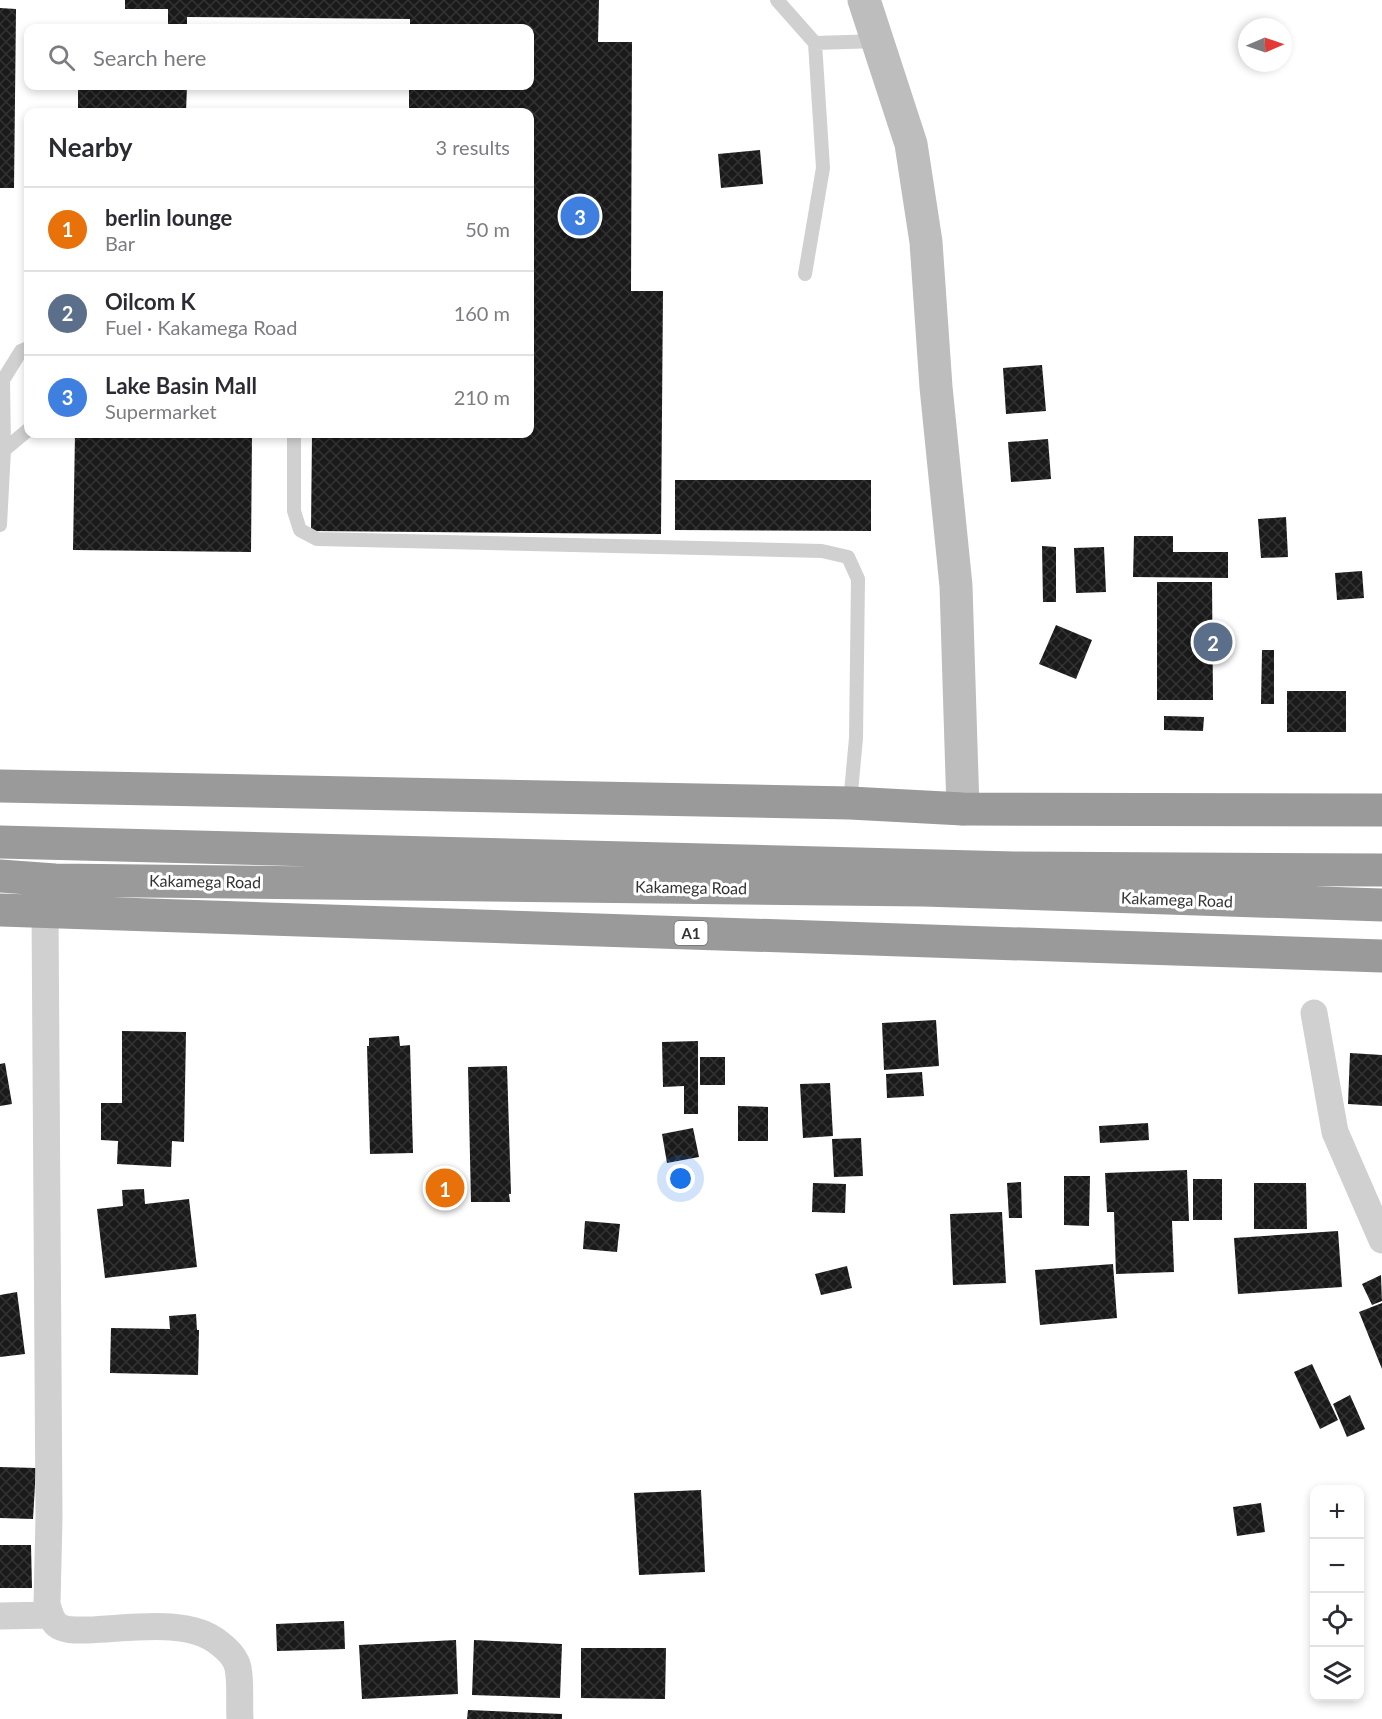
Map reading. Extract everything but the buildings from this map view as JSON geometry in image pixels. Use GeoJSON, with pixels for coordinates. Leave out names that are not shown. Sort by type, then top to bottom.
{"type":"FeatureCollection","features":[{"type":"Feature","properties":{"kind":"highway"},"geometry":{"type":"LineString","coordinates":[[0,786],[850,803],[963,809],[1382,810]]}},
{"type":"Feature","properties":{"kind":"highway","name":"Kakamega Road"},"geometry":{"type":"LineString","coordinates":[[0,842],[1014,868],[1382,870]]}},
{"type":"Feature","properties":{"kind":"highway","name":"Kakamega Road"},"geometry":{"type":"LineString","coordinates":[[0,876],[55,880],[923,890],[1382,905]]}},
{"type":"Feature","properties":{"kind":"highway","name":"A1"},"geometry":{"type":"LineString","coordinates":[[0,910],[1382,957]]}},
{"type":"Feature","properties":{"kind":"main road"},"geometry":{"type":"LineString","coordinates":[[864,0],[911,144],[926,242],[936,387],[956,586],[963,809]]}},
{"type":"Feature","properties":{"kind":"street"},"geometry":{"type":"LineString","coordinates":[[45,911],[50,1517],[47,1604],[50,1615],[57,1625],[63,1628],[75,1630],[174,1627],[192,1629],[212,1637],[228,1650],[238,1667],[240,1719]]}},
{"type":"Feature","properties":{"kind":"street"},"geometry":{"type":"LineString","coordinates":[[1314,1013],[1335,1131],[1382,1240]]}},
{"type":"Feature","properties":{"kind":"street"},"geometry":{"type":"LineString","coordinates":[[0,1616],[50,1615]]}},
{"type":"Feature","properties":{"kind":"lane"},"geometry":{"type":"LineString","coordinates":[[777,0],[815,43],[823,168],[805,273]]}},
{"type":"Feature","properties":{"kind":"lane"},"geometry":{"type":"LineString","coordinates":[[815,43],[878,41]]}},
{"type":"Feature","properties":{"kind":"lane"},"geometry":{"type":"LineString","coordinates":[[0,525],[4,450],[3,380],[24,350]]}},
{"type":"Feature","properties":{"kind":"lane"},"geometry":{"type":"LineString","coordinates":[[4,450],[24,433]]}},
{"type":"Feature","properties":{"kind":"lane"},"geometry":{"type":"LineString","coordinates":[[294,438],[294,511],[300,530],[316,539],[822,551],[848,557],[858,579],[856,738],[850,803]]}},
{"type":"Feature","properties":{"kind":"place","name":"Lake Basin Mall"},"geometry":{"type":"Point","coordinates":[580,216]}},
{"type":"Feature","properties":{"kind":"place","name":"Oilcom K"},"geometry":{"type":"Point","coordinates":[1213,642]}},
{"type":"Feature","properties":{"kind":"place","name":"berlin lounge"},"geometry":{"type":"Point","coordinates":[445,1188]}}]}
